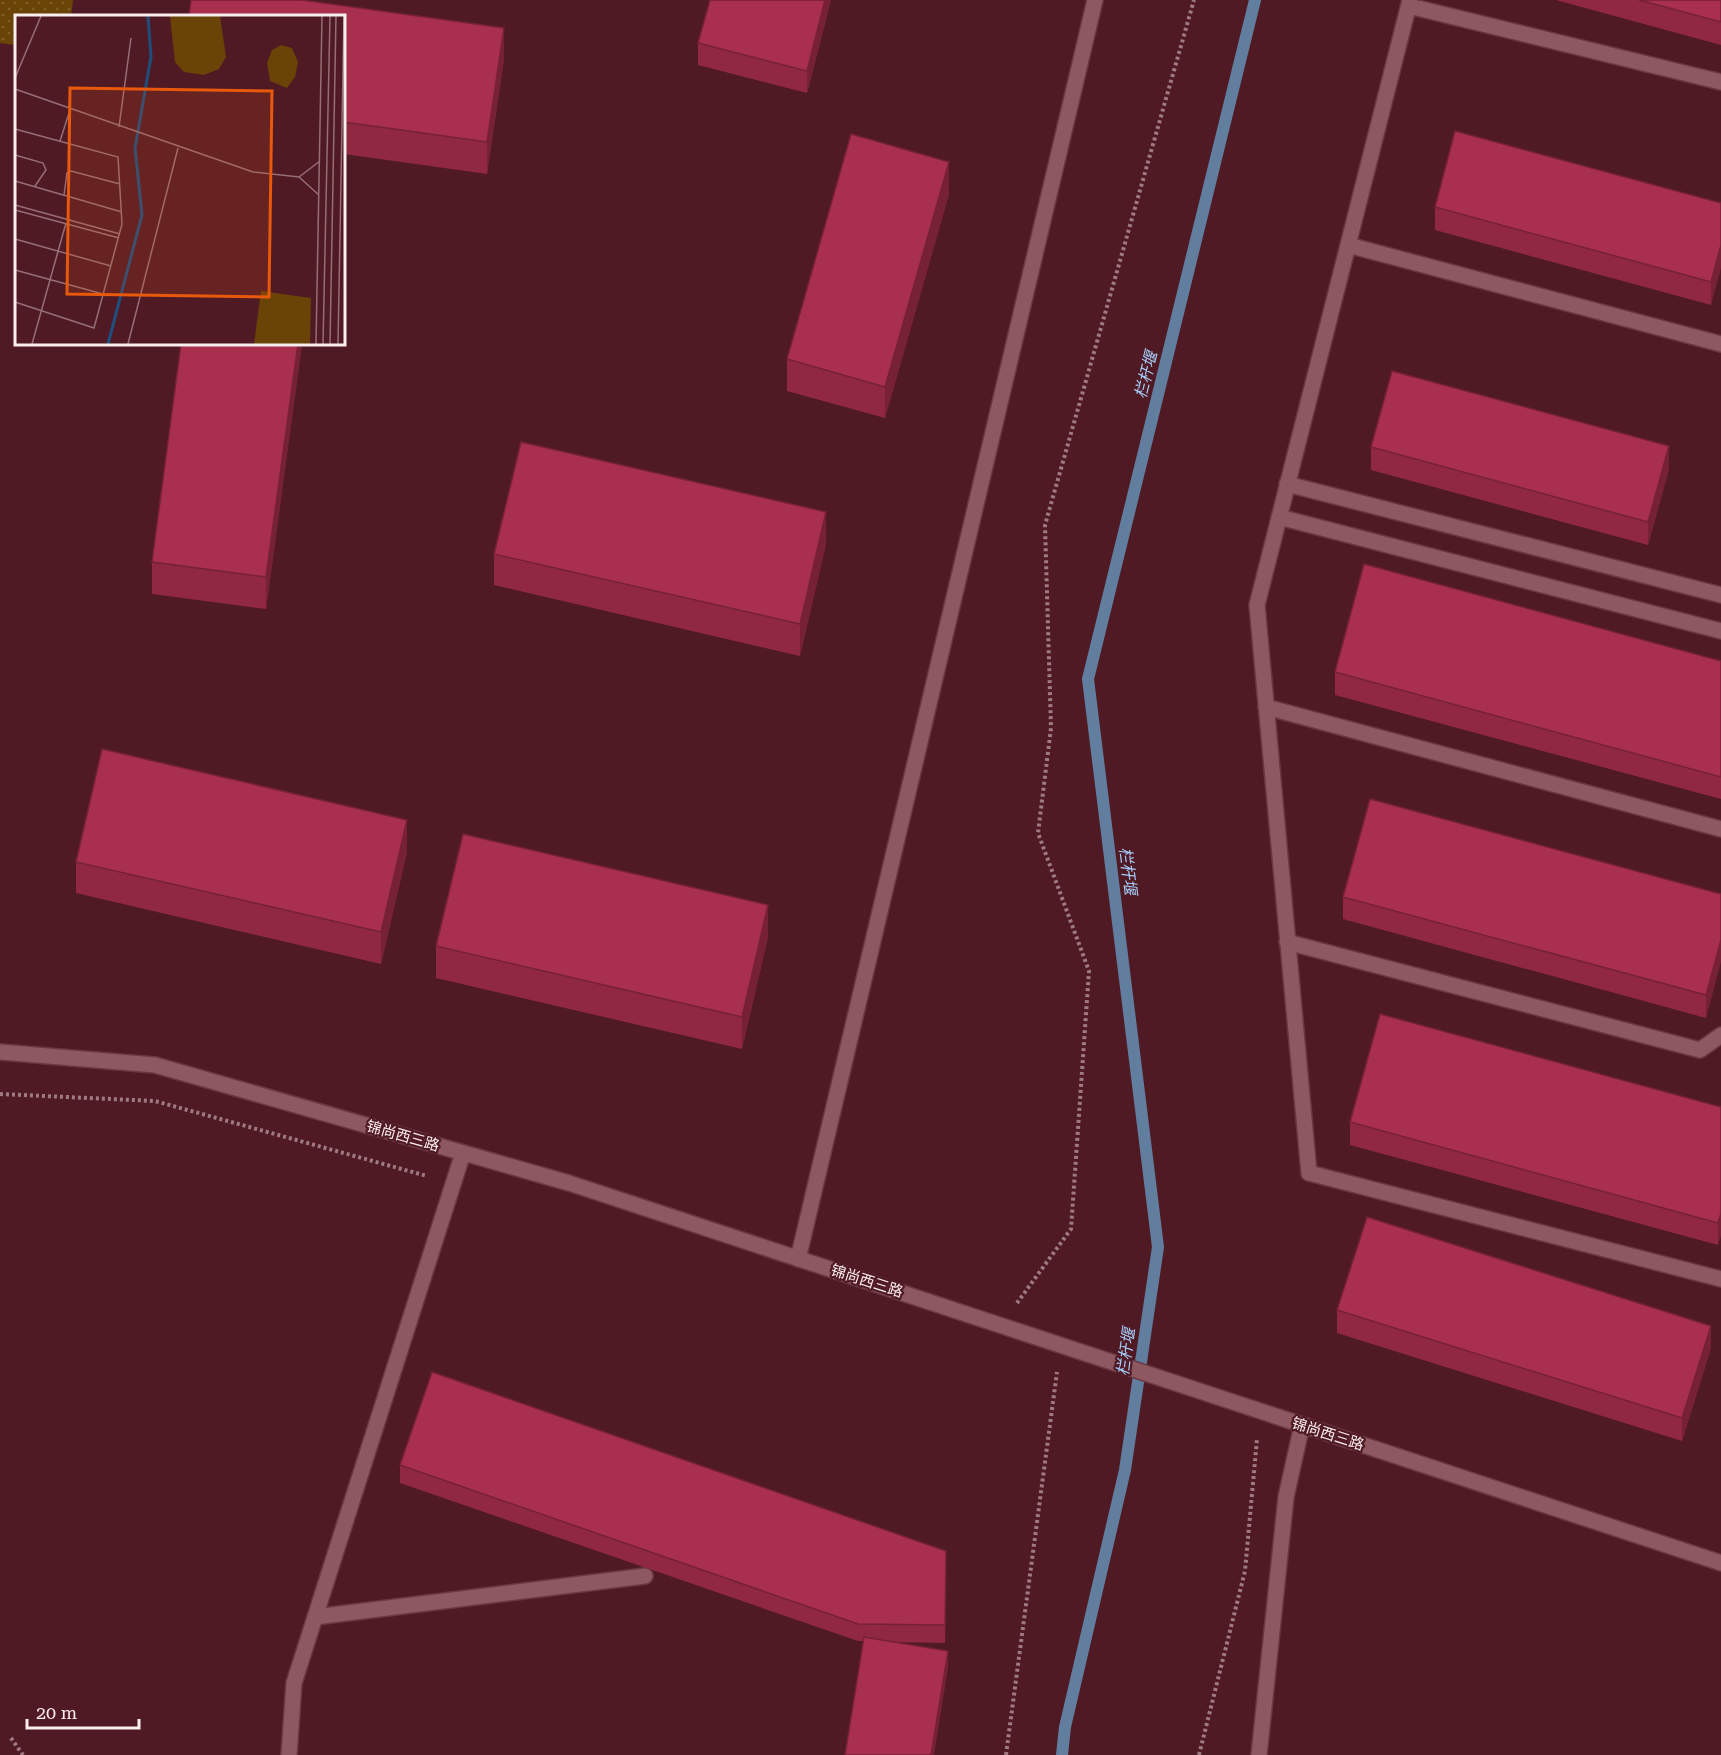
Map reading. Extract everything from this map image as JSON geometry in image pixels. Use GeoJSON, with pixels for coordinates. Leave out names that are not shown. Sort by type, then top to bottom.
{"type":"FeatureCollection","features":[{"type":"Feature","properties":{"kind":"street"},"geometry":{"type":"LineString","coordinates":[[798,1259],[1095,0]]}},
{"type":"Feature","properties":{"kind":"street"},"geometry":{"type":"LineString","coordinates":[[1721,82],[1409,3],[1257,605],[1309,1173],[1721,1279]]}},
{"type":"Feature","properties":{"kind":"street"},"geometry":{"type":"LineString","coordinates":[[1348,245],[1721,344]]}},
{"type":"Feature","properties":{"kind":"street"},"geometry":{"type":"LineString","coordinates":[[1287,484],[1721,595]]}},
{"type":"Feature","properties":{"kind":"street"},"geometry":{"type":"LineString","coordinates":[[1279,517],[1721,631]]}},
{"type":"Feature","properties":{"kind":"street"},"geometry":{"type":"LineString","coordinates":[[1266,707],[1721,829]]}},
{"type":"Feature","properties":{"kind":"street"},"geometry":{"type":"LineString","coordinates":[[1287,942],[1700,1050],[1721,1035]]}},
{"type":"Feature","properties":{"kind":"street","name":"锦尚西三路"},"geometry":{"type":"LineString","coordinates":[[0,1052],[155,1065],[569,1183],[1721,1563]]}},
{"type":"Feature","properties":{"kind":"street"},"geometry":{"type":"LineString","coordinates":[[289,1755],[294,1683],[463,1153]]}},
{"type":"Feature","properties":{"kind":"street"},"geometry":{"type":"LineString","coordinates":[[1259,1755],[1286,1497],[1302,1425]]}},
{"type":"Feature","properties":{"kind":"street"},"geometry":{"type":"LineString","coordinates":[[315,1617],[645,1576]]}},
{"type":"Feature","properties":{"kind":"path"},"geometry":{"type":"LineString","coordinates":[[1000,1326],[1071,1229],[1089,971],[1038,833],[1050,728],[1045,525],[1194,0]]}},
{"type":"Feature","properties":{"kind":"path"},"geometry":{"type":"LineString","coordinates":[[0,1094],[155,1101],[453,1183]]}},
{"type":"Feature","properties":{"kind":"path"},"geometry":{"type":"LineString","coordinates":[[1006,1755],[1061,1346]]}},
{"type":"Feature","properties":{"kind":"path"},"geometry":{"type":"LineString","coordinates":[[1199,1755],[1245,1571],[1259,1411]]}},
{"type":"Feature","properties":{"kind":"path"},"geometry":{"type":"LineString","coordinates":[[11,1738],[23,1755]]}},
{"type":"Feature","properties":{"kind":"shaded area"},"geometry":{"type":"Polygon","coordinates":[[[0,0],[73,0],[71,15],[15,15],[15,45],[0,43],[0,0]]]}},
{"type":"Feature","properties":{"kind":"building"},"geometry":{"type":"Polygon","coordinates":[[[191,0],[302,0],[504,28],[487,142],[345,122],[345,15],[189,15],[191,0]]]}},
{"type":"Feature","properties":{"kind":"building"},"geometry":{"type":"Polygon","coordinates":[[[710,0],[825,0],[807,71],[698,43],[710,0]]]}},
{"type":"Feature","properties":{"kind":"building"},"geometry":{"type":"Polygon","coordinates":[[[1639,0],[1721,0],[1721,22],[1639,0]]]}},
{"type":"Feature","properties":{"kind":"building"},"geometry":{"type":"Polygon","coordinates":[[[1455,131],[1721,203],[1721,245],[1711,282],[1435,207],[1455,131]]]}},
{"type":"Feature","properties":{"kind":"building"},"geometry":{"type":"Polygon","coordinates":[[[851,134],[949,162],[885,387],[787,359],[851,134]]]}},
{"type":"Feature","properties":{"kind":"building"},"geometry":{"type":"Polygon","coordinates":[[[181,345],[298,345],[266,577],[152,562],[181,345]]]}},
{"type":"Feature","properties":{"kind":"building"},"geometry":{"type":"Polygon","coordinates":[[[1392,371],[1669,446],[1648,522],[1371,447],[1392,371]]]}},
{"type":"Feature","properties":{"kind":"building"},"geometry":{"type":"Polygon","coordinates":[[[521,442],[826,512],[800,624],[494,554],[521,442]]]}},
{"type":"Feature","properties":{"kind":"building"},"geometry":{"type":"Polygon","coordinates":[[[1364,564],[1721,661],[1721,777],[1335,672],[1364,564]]]}},
{"type":"Feature","properties":{"kind":"building"},"geometry":{"type":"Polygon","coordinates":[[[102,749],[407,820],[381,932],[76,862],[102,749]]]}},
{"type":"Feature","properties":{"kind":"building"},"geometry":{"type":"Polygon","coordinates":[[[1370,799],[1721,894],[1721,940],[1706,995],[1343,897],[1370,799]]]}},
{"type":"Feature","properties":{"kind":"building"},"geometry":{"type":"Polygon","coordinates":[[[463,834],[768,905],[742,1017],[436,946],[463,834]]]}},
{"type":"Feature","properties":{"kind":"building"},"geometry":{"type":"Polygon","coordinates":[[[1380,1014],[1721,1107],[1721,1213],[1718,1223],[1350,1122],[1380,1014]]]}},
{"type":"Feature","properties":{"kind":"building"},"geometry":{"type":"Polygon","coordinates":[[[1367,1217],[1711,1326],[1682,1418],[1337,1310],[1367,1217]]]}},
{"type":"Feature","properties":{"kind":"building"},"geometry":{"type":"Polygon","coordinates":[[[432,1372],[946,1551],[945,1625],[858,1624],[400,1465],[432,1372]]]}},
{"type":"Feature","properties":{"kind":"building"},"geometry":{"type":"Polygon","coordinates":[[[864,1637],[948,1651],[931,1755],[845,1755],[864,1637]]]}},
{"type":"Feature","properties":{"kind":"waterway","name":"栏杆堰"},"geometry":{"type":"LineString","coordinates":[[1062,1755],[1065,1727],[1125,1470],[1158,1247],[1088,679],[1255,0]]}}]}
